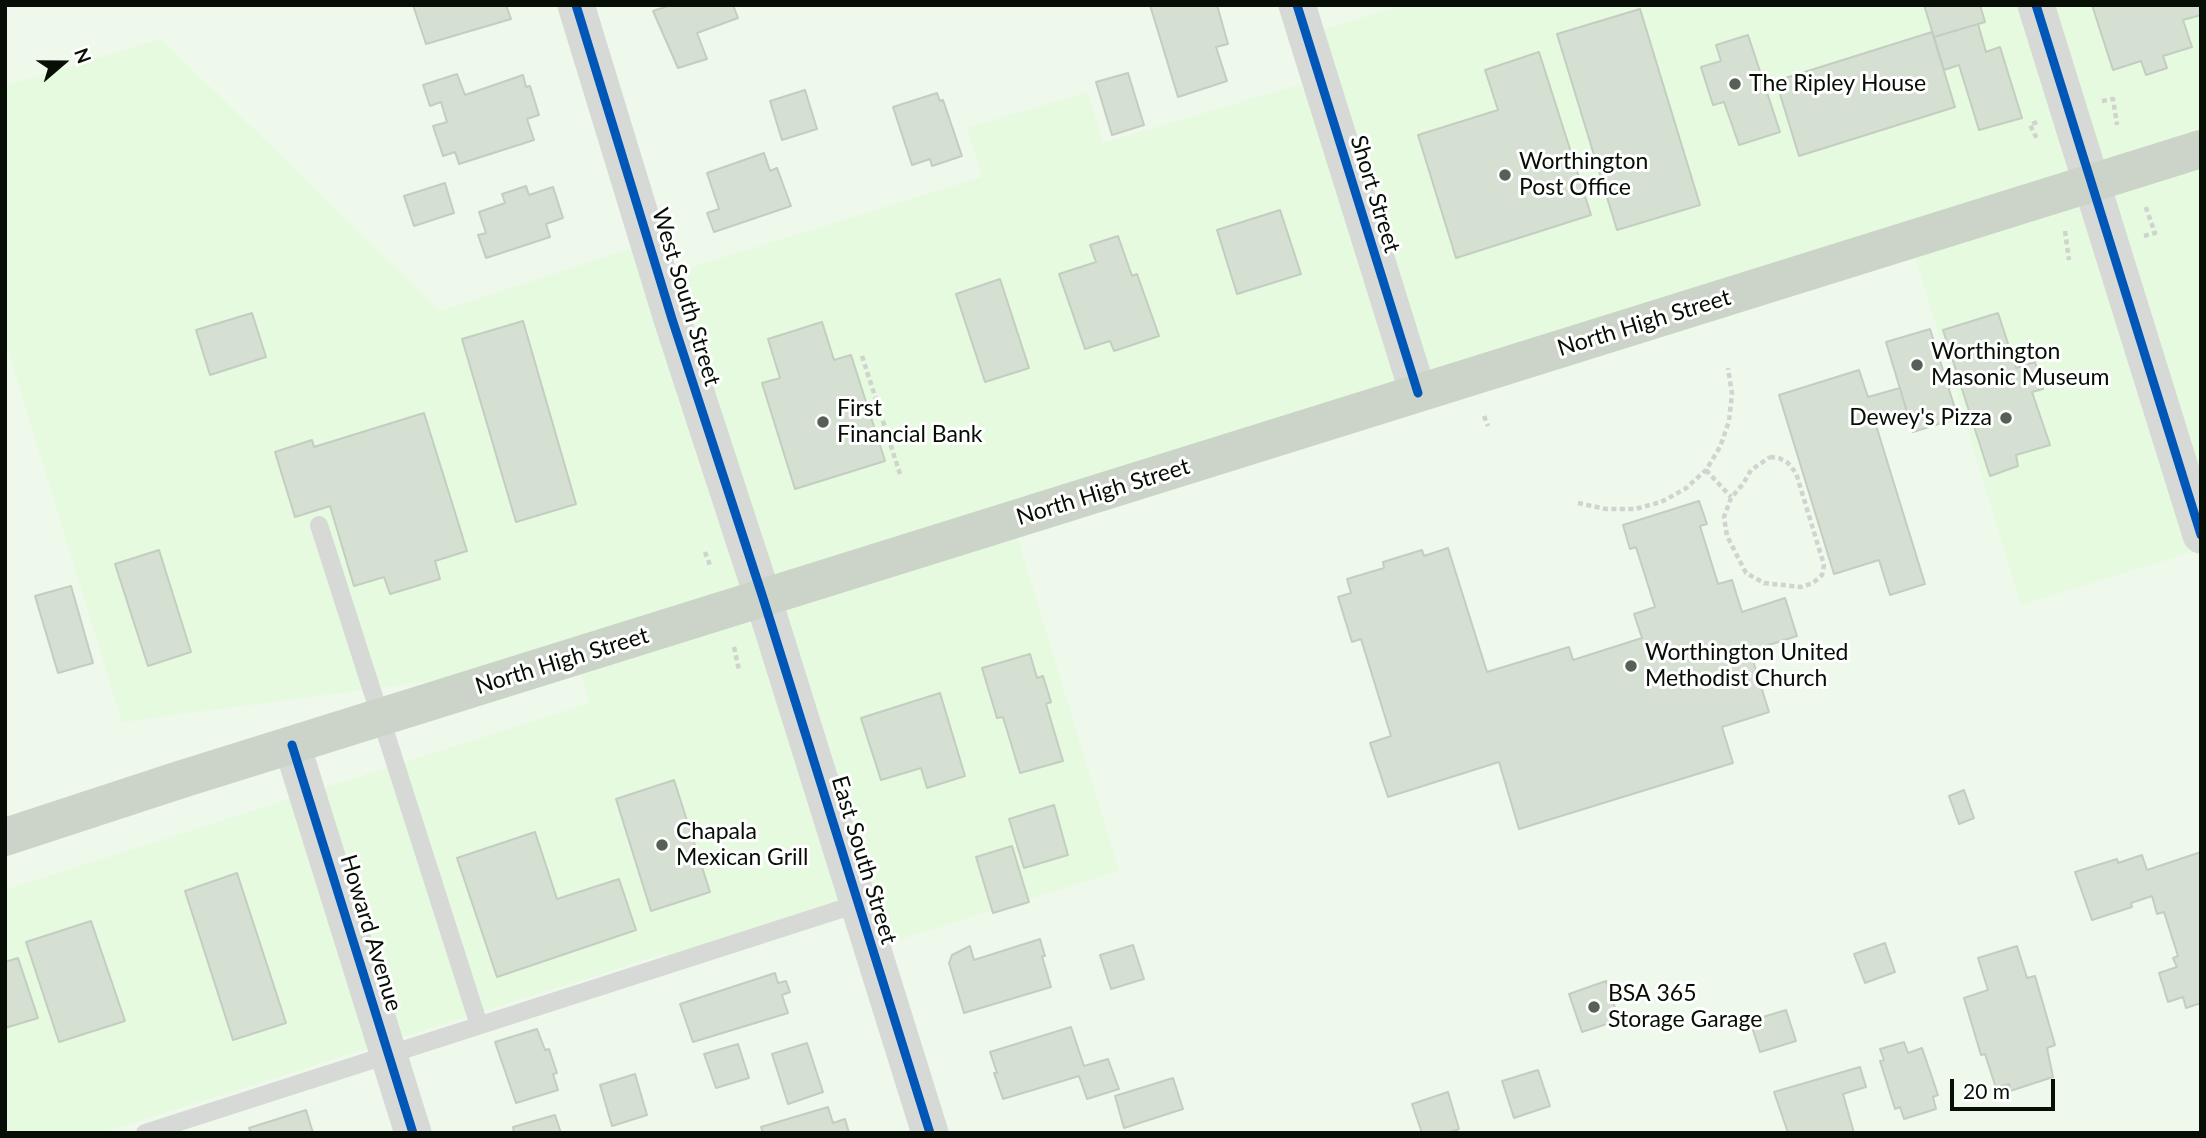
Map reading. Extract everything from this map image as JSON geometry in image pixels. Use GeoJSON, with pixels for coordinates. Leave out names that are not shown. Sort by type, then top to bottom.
{"type":"FeatureCollection","features":[{"type":"Feature","properties":{"kind":"main road","name":"North High Street"},"geometry":{"type":"LineString","coordinates":[[5,837],[2201,149]]}},
{"type":"Feature","properties":{"kind":"street","name":"West South Street"},"geometry":{"type":"LineString","coordinates":[[576,5],[669,309],[763,598]]}},
{"type":"Feature","properties":{"kind":"street","name":"Short Street"},"geometry":{"type":"LineString","coordinates":[[1297,5],[1418,393]]}},
{"type":"Feature","properties":{"kind":"street"},"geometry":{"type":"LineString","coordinates":[[2036,5],[2201,535]]}},
{"type":"Feature","properties":{"kind":"street","name":"East South Street"},"geometry":{"type":"LineString","coordinates":[[763,598],[930,1133]]}},
{"type":"Feature","properties":{"kind":"street","name":"Howard Avenue"},"geometry":{"type":"LineString","coordinates":[[292,745],[414,1133]]}},
{"type":"Feature","properties":{"kind":"lane"},"geometry":{"type":"LineString","coordinates":[[319,525],[479,1025]]}},
{"type":"Feature","properties":{"kind":"lane"},"geometry":{"type":"LineString","coordinates":[[145,1133],[857,904]]}},
{"type":"Feature","properties":{"kind":"path"},"geometry":{"type":"LineString","coordinates":[[2113,99],[2117,125]]}},
{"type":"Feature","properties":{"kind":"path"},"geometry":{"type":"LineString","coordinates":[[2030,125],[2041,147]]}},
{"type":"Feature","properties":{"kind":"path"},"geometry":{"type":"LineString","coordinates":[[2144,205],[2155,233]]}},
{"type":"Feature","properties":{"kind":"path"},"geometry":{"type":"LineString","coordinates":[[2065,230],[2069,260]]}},
{"type":"Feature","properties":{"kind":"path"},"geometry":{"type":"LineString","coordinates":[[862,356],[900,474]]}},
{"type":"Feature","properties":{"kind":"path"},"geometry":{"type":"LineString","coordinates":[[1578,503],[1606,509],[1634,509],[1661,502],[1685,489],[1706,470],[1720,447],[1729,421],[1732,394],[1728,368]]}},
{"type":"Feature","properties":{"kind":"path"},"geometry":{"type":"LineString","coordinates":[[1484,416],[1488,426]]}},
{"type":"Feature","properties":{"kind":"path"},"geometry":{"type":"LineString","coordinates":[[1770,457],[1788,463],[1796,473],[1824,565],[1822,575],[1813,583],[1801,587],[1784,587],[1764,583],[1746,573],[1727,536],[1724,517],[1731,498],[1760,462],[1770,457]]}},
{"type":"Feature","properties":{"kind":"path"},"geometry":{"type":"LineString","coordinates":[[1706,470],[1731,498]]}},
{"type":"Feature","properties":{"kind":"path"},"geometry":{"type":"LineString","coordinates":[[705,552],[710,565]]}},
{"type":"Feature","properties":{"kind":"path"},"geometry":{"type":"LineString","coordinates":[[734,647],[738,670]]}},
{"type":"Feature","properties":{"kind":"shaded area"},"geometry":{"type":"Polygon","coordinates":[[[1403,5],[2201,5],[2201,549],[2021,605],[1910,240],[1012,520],[1119,871],[872,948],[858,903],[670,964],[666,953],[102,1133],[5,1133],[5,890],[590,703],[576,657],[550,665],[122,722],[5,340],[5,86],[161,39],[440,311],[648,243],[660,277],[982,177],[967,128],[1088,92],[1103,143],[1319,79],[1306,35],[1403,5]]]}},
{"type":"Feature","properties":{"kind":"building"},"geometry":{"type":"Polygon","coordinates":[[[413,5],[506,5],[511,19],[426,44],[413,5]]]}},
{"type":"Feature","properties":{"kind":"building"},"geometry":{"type":"Polygon","coordinates":[[[671,5],[733,5],[738,18],[697,33],[707,59],[678,68],[653,11],[671,5]]]}},
{"type":"Feature","properties":{"kind":"building"},"geometry":{"type":"Polygon","coordinates":[[[1150,5],[1217,5],[1228,44],[1216,47],[1227,81],[1178,97],[1150,5]]]}},
{"type":"Feature","properties":{"kind":"building"},"geometry":{"type":"Polygon","coordinates":[[[1924,5],[1980,5],[1985,22],[1934,37],[1924,5]]]}},
{"type":"Feature","properties":{"kind":"building"},"geometry":{"type":"Polygon","coordinates":[[[2092,5],[2201,5],[2201,15],[2183,20],[2192,47],[2163,56],[2167,68],[2146,75],[2141,61],[2113,70],[2092,5]]]}},
{"type":"Feature","properties":{"kind":"building"},"geometry":{"type":"Polygon","coordinates":[[[1640,9],[1700,205],[1617,230],[1557,34],[1640,9]]]}},
{"type":"Feature","properties":{"kind":"building"},"geometry":{"type":"Polygon","coordinates":[[[1978,24],[1986,52],[2000,47],[2022,118],[1979,130],[1959,65],[1944,70],[1934,37],[1978,24]]]}},
{"type":"Feature","properties":{"kind":"building"},"geometry":{"type":"Polygon","coordinates":[[[1932,32],[1955,107],[1799,156],[1776,81],[1932,32]]]}},
{"type":"Feature","properties":{"kind":"building","name":"The Ripley House"},"geometry":{"type":"Polygon","coordinates":[[[1748,35],[1780,132],[1739,145],[1724,102],[1713,105],[1701,67],[1721,61],[1716,45],[1748,35]]]}},
{"type":"Feature","properties":{"kind":"building","name":"Worthington Post Office"},"geometry":{"type":"Polygon","coordinates":[[[1539,52],[1591,215],[1456,258],[1418,135],[1498,110],[1485,70],[1539,52]]]}},
{"type":"Feature","properties":{"kind":"building"},"geometry":{"type":"Polygon","coordinates":[[[1128,73],[1144,125],[1112,135],[1096,82],[1128,73]]]}},
{"type":"Feature","properties":{"kind":"building"},"geometry":{"type":"Polygon","coordinates":[[[457,74],[465,95],[523,75],[526,87],[530,86],[539,115],[527,119],[534,140],[459,164],[455,152],[443,156],[433,126],[447,122],[441,102],[430,106],[423,85],[457,74]]]}},
{"type":"Feature","properties":{"kind":"building"},"geometry":{"type":"Polygon","coordinates":[[[805,90],[817,129],[782,140],[770,101],[805,90]]]}},
{"type":"Feature","properties":{"kind":"building"},"geometry":{"type":"Polygon","coordinates":[[[937,93],[940,101],[943,100],[962,156],[932,166],[930,159],[912,165],[893,107],[937,93]]]}},
{"type":"Feature","properties":{"kind":"building"},"geometry":{"type":"Polygon","coordinates":[[[764,153],[770,171],[777,168],[791,206],[714,232],[707,213],[719,209],[707,173],[764,153]]]}},
{"type":"Feature","properties":{"kind":"building"},"geometry":{"type":"Polygon","coordinates":[[[445,183],[454,213],[414,226],[404,196],[445,183]]]}},
{"type":"Feature","properties":{"kind":"building"},"geometry":{"type":"Polygon","coordinates":[[[526,186],[529,195],[553,187],[563,218],[546,224],[550,237],[486,258],[478,235],[486,233],[479,212],[505,203],[502,194],[526,186]]]}},
{"type":"Feature","properties":{"kind":"building"},"geometry":{"type":"Polygon","coordinates":[[[1280,210],[1301,274],[1237,294],[1217,230],[1280,210]]]}},
{"type":"Feature","properties":{"kind":"building"},"geometry":{"type":"Polygon","coordinates":[[[1118,236],[1132,276],[1137,274],[1159,336],[1114,351],[1110,341],[1085,349],[1059,274],[1096,262],[1090,245],[1118,236]]]}},
{"type":"Feature","properties":{"kind":"building"},"geometry":{"type":"Polygon","coordinates":[[[1000,279],[1029,368],[985,382],[956,294],[1000,279]]]}},
{"type":"Feature","properties":{"kind":"building"},"geometry":{"type":"Polygon","coordinates":[[[252,313],[266,357],[210,375],[196,330],[252,313]]]}},
{"type":"Feature","properties":{"kind":"building","name":"Dewey's Pizza"},"geometry":{"type":"Polygon","coordinates":[[[1998,313],[2016,368],[2035,362],[2043,389],[2032,392],[2050,445],[2016,455],[2018,466],[1990,476],[1943,330],[1998,313]]]}},
{"type":"Feature","properties":{"kind":"building"},"geometry":{"type":"Polygon","coordinates":[[[523,321],[576,504],[516,522],[462,339],[523,321]]]}},
{"type":"Feature","properties":{"kind":"building","name":"First Financial Bank"},"geometry":{"type":"Polygon","coordinates":[[[822,322],[834,360],[851,355],[885,461],[795,489],[762,383],[780,378],[768,339],[822,322]]]}},
{"type":"Feature","properties":{"kind":"building","name":"Worthington Masonic Museum"},"geometry":{"type":"Polygon","coordinates":[[[1930,329],[1958,418],[1913,432],[1886,342],[1930,329]]]}},
{"type":"Feature","properties":{"kind":"building"},"geometry":{"type":"Polygon","coordinates":[[[1859,370],[1868,397],[1900,388],[1907,412],[1875,422],[1925,584],[1890,595],[1879,560],[1834,574],[1779,395],[1859,370]]]}},
{"type":"Feature","properties":{"kind":"building"},"geometry":{"type":"Polygon","coordinates":[[[424,413],[467,551],[435,561],[440,579],[390,594],[384,577],[354,586],[330,506],[295,517],[275,452],[312,440],[314,447],[424,413]]]}},
{"type":"Feature","properties":{"kind":"building","name":"Worthington United Methodist Church"},"geometry":{"type":"Polygon","coordinates":[[[1699,501],[1707,524],[1700,526],[1718,584],[1732,580],[1742,612],[1785,598],[1797,636],[1750,651],[1769,712],[1722,727],[1733,763],[1519,829],[1499,762],[1388,797],[1370,743],[1391,736],[1361,639],[1352,642],[1338,597],[1351,593],[1347,579],[1384,568],[1383,562],[1422,550],[1424,556],[1448,548],[1487,672],[1569,647],[1573,660],[1642,638],[1634,614],[1655,607],[1636,547],[1630,549],[1623,525],[1699,501]]]}},
{"type":"Feature","properties":{"kind":"building"},"geometry":{"type":"Polygon","coordinates":[[[159,550],[191,652],[148,666],[115,564],[159,550]]]}},
{"type":"Feature","properties":{"kind":"building"},"geometry":{"type":"Polygon","coordinates":[[[71,586],[93,663],[58,673],[35,596],[71,586]]]}},
{"type":"Feature","properties":{"kind":"building"},"geometry":{"type":"Polygon","coordinates":[[[1030,654],[1037,678],[1043,676],[1051,702],[1046,704],[1063,761],[1020,773],[1003,717],[997,718],[982,668],[1030,654]]]}},
{"type":"Feature","properties":{"kind":"building"},"geometry":{"type":"Polygon","coordinates":[[[940,693],[965,776],[927,788],[921,768],[881,780],[861,718],[940,693]]]}},
{"type":"Feature","properties":{"kind":"building","name":"Chapala Mexican Grill"},"geometry":{"type":"Polygon","coordinates":[[[674,780],[710,892],[651,911],[616,799],[674,780]]]}},
{"type":"Feature","properties":{"kind":"building"},"geometry":{"type":"Polygon","coordinates":[[[1964,790],[1974,818],[1959,824],[1949,796],[1964,790]]]}},
{"type":"Feature","properties":{"kind":"building"},"geometry":{"type":"Polygon","coordinates":[[[1054,805],[1068,855],[1024,868],[1009,819],[1054,805]]]}},
{"type":"Feature","properties":{"kind":"building"},"geometry":{"type":"Polygon","coordinates":[[[535,832],[557,899],[619,879],[636,930],[497,977],[457,858],[535,832]]]}},
{"type":"Feature","properties":{"kind":"building"},"geometry":{"type":"Polygon","coordinates":[[[1012,846],[1029,902],[993,913],[976,857],[1012,846]]]}},
{"type":"Feature","properties":{"kind":"building"},"geometry":{"type":"Polygon","coordinates":[[[2201,852],[2201,1003],[2186,1008],[2183,997],[2168,1002],[2159,973],[2177,967],[2173,958],[2178,956],[2164,912],[2157,914],[2152,896],[2131,903],[2132,907],[2092,920],[2075,872],[2117,859],[2118,863],[2142,855],[2147,870],[2201,852]]]}},
{"type":"Feature","properties":{"kind":"building"},"geometry":{"type":"Polygon","coordinates":[[[237,873],[286,1023],[233,1040],[185,891],[237,873]]]}},
{"type":"Feature","properties":{"kind":"building"},"geometry":{"type":"Polygon","coordinates":[[[91,921],[125,1021],[59,1042],[26,942],[91,921]]]}},
{"type":"Feature","properties":{"kind":"building"},"geometry":{"type":"Polygon","coordinates":[[[1040,939],[1051,987],[964,1013],[949,963],[952,955],[970,946],[974,960],[1040,939]]]}},
{"type":"Feature","properties":{"kind":"building"},"geometry":{"type":"Polygon","coordinates":[[[1885,943],[1895,972],[1865,983],[1854,954],[1885,943]]]}},
{"type":"Feature","properties":{"kind":"building"},"geometry":{"type":"Polygon","coordinates":[[[1133,945],[1144,979],[1111,989],[1100,955],[1133,945]]]}},
{"type":"Feature","properties":{"kind":"building"},"geometry":{"type":"Polygon","coordinates":[[[2017,946],[2027,978],[2035,976],[2055,1045],[2047,1048],[2053,1077],[2010,1091],[2009,1084],[1996,1088],[1985,1054],[1981,1055],[1964,998],[1988,990],[1978,958],[2017,946]]]}},
{"type":"Feature","properties":{"kind":"building"},"geometry":{"type":"Polygon","coordinates":[[[18,958],[38,1018],[5,1028],[5,962],[18,958]]]}},
{"type":"Feature","properties":{"kind":"building"},"geometry":{"type":"Polygon","coordinates":[[[775,973],[778,983],[786,981],[790,992],[782,995],[788,1013],[693,1042],[680,1004],[775,973]]]}},
{"type":"Feature","properties":{"kind":"building","name":"BSA 365 Storage Garage"},"geometry":{"type":"Polygon","coordinates":[[[1606,981],[1619,1020],[1582,1032],[1569,994],[1606,981]]]}},
{"type":"Feature","properties":{"kind":"building"},"geometry":{"type":"Polygon","coordinates":[[[1786,1010],[1796,1041],[1760,1052],[1750,1021],[1786,1010]]]}},
{"type":"Feature","properties":{"kind":"building"},"geometry":{"type":"Polygon","coordinates":[[[1071,1027],[1084,1066],[1108,1059],[1119,1089],[1087,1099],[1079,1076],[1003,1099],[990,1052],[1071,1027]]]}},
{"type":"Feature","properties":{"kind":"building"},"geometry":{"type":"Polygon","coordinates":[[[537,1029],[545,1050],[549,1049],[557,1073],[553,1074],[558,1090],[516,1103],[495,1042],[537,1029]]]}},
{"type":"Feature","properties":{"kind":"building"},"geometry":{"type":"Polygon","coordinates":[[[1904,1042],[1908,1053],[1922,1048],[1938,1095],[1933,1097],[1936,1109],[1904,1119],[1900,1107],[1895,1109],[1880,1061],[1884,1060],[1880,1049],[1904,1042]]]}},
{"type":"Feature","properties":{"kind":"building"},"geometry":{"type":"Polygon","coordinates":[[[807,1043],[823,1092],[788,1104],[772,1054],[807,1043]]]}},
{"type":"Feature","properties":{"kind":"building"},"geometry":{"type":"Polygon","coordinates":[[[738,1044],[749,1078],[716,1088],[704,1054],[738,1044]]]}},
{"type":"Feature","properties":{"kind":"building"},"geometry":{"type":"Polygon","coordinates":[[[1860,1067],[1866,1087],[1843,1094],[1854,1133],[1788,1133],[1774,1092],[1860,1067]]]}},
{"type":"Feature","properties":{"kind":"building"},"geometry":{"type":"Polygon","coordinates":[[[1538,1070],[1550,1106],[1514,1118],[1502,1081],[1538,1070]]]}},
{"type":"Feature","properties":{"kind":"building"},"geometry":{"type":"Polygon","coordinates":[[[635,1074],[647,1115],[612,1126],[600,1085],[635,1074]]]}},
{"type":"Feature","properties":{"kind":"building"},"geometry":{"type":"Polygon","coordinates":[[[1173,1078],[1183,1109],[1124,1128],[1115,1096],[1173,1078]]]}},
{"type":"Feature","properties":{"kind":"building"},"geometry":{"type":"Polygon","coordinates":[[[1448,1092],[1459,1129],[1448,1133],[1422,1133],[1412,1104],[1448,1092]]]}},
{"type":"Feature","properties":{"kind":"building"},"geometry":{"type":"Polygon","coordinates":[[[828,1107],[833,1123],[845,1119],[849,1133],[763,1133],[761,1127],[828,1107]]]}},
{"type":"Feature","properties":{"kind":"building"},"geometry":{"type":"Polygon","coordinates":[[[306,1110],[313,1133],[251,1133],[249,1128],[306,1110]]]}},
{"type":"Feature","properties":{"kind":"building"},"geometry":{"type":"Polygon","coordinates":[[[555,1115],[561,1133],[514,1133],[513,1127],[555,1115]]]}},
{"type":"Feature","properties":{"kind":"cycle path"},"geometry":{"type":"LineString","coordinates":[[576,5],[672,319],[763,598],[930,1133]]}},
{"type":"Feature","properties":{"kind":"cycle path"},"geometry":{"type":"LineString","coordinates":[[1297,5],[1418,393]]}},
{"type":"Feature","properties":{"kind":"cycle path"},"geometry":{"type":"LineString","coordinates":[[2036,5],[2201,535]]}},
{"type":"Feature","properties":{"kind":"cycle path"},"geometry":{"type":"LineString","coordinates":[[292,745],[413,1133]]}},
{"type":"Feature","properties":{"kind":"place","name":"The Ripley House"},"geometry":{"type":"Point","coordinates":[1735,84]}},
{"type":"Feature","properties":{"kind":"place","name":"Worthington Post Office"},"geometry":{"type":"Point","coordinates":[1505,175]}},
{"type":"Feature","properties":{"kind":"place","name":"Worthington Masonic Museum"},"geometry":{"type":"Point","coordinates":[1917,365]}},
{"type":"Feature","properties":{"kind":"place","name":"Dewey's Pizza"},"geometry":{"type":"Point","coordinates":[2006,418]}},
{"type":"Feature","properties":{"kind":"place","name":"First Financial Bank"},"geometry":{"type":"Point","coordinates":[823,422]}},
{"type":"Feature","properties":{"kind":"place","name":"Worthington United Methodist Church"},"geometry":{"type":"Point","coordinates":[1631,666]}},
{"type":"Feature","properties":{"kind":"place","name":"Chapala Mexican Grill"},"geometry":{"type":"Point","coordinates":[662,845]}},
{"type":"Feature","properties":{"kind":"place","name":"BSA 365 Storage Garage"},"geometry":{"type":"Point","coordinates":[1594,1007]}}]}
